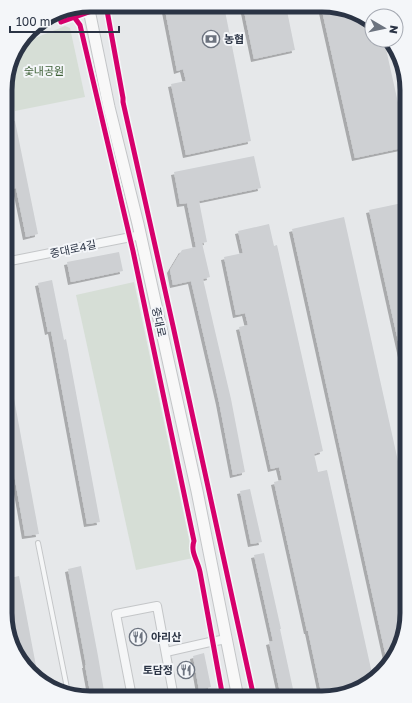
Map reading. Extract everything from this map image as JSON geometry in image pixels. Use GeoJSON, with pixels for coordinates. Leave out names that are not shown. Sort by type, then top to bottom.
{"type":"FeatureCollection","features":[{"type":"Feature","properties":{"kind":"main road","name":"중대로"},"geometry":{"type":"LineString","coordinates":[[89,12],[109,107],[141,234],[197,491],[237,691]]}},
{"type":"Feature","properties":{"kind":"street","name":"중대로4길"},"geometry":{"type":"LineString","coordinates":[[12,261],[141,234]]}},
{"type":"Feature","properties":{"kind":"street"},"geometry":{"type":"LineString","coordinates":[[131,691],[116,614],[157,606],[173,691]]}},
{"type":"Feature","properties":{"kind":"street"},"geometry":{"type":"LineString","coordinates":[[166,652],[227,639]]}},
{"type":"Feature","properties":{"kind":"lane"},"geometry":{"type":"LineString","coordinates":[[38,543],[67,687]]}},
{"type":"Feature","properties":{"kind":"green space","name":"숯내공원"},"geometry":{"type":"Polygon","coordinates":[[[65,26],[70,28],[85,97],[15,111],[12,98],[13,79],[18,60],[22,51],[30,40],[65,26]]]}},
{"type":"Feature","properties":{"kind":"green space"},"geometry":{"type":"Polygon","coordinates":[[[134,282],[193,558],[136,570],[76,295],[134,282]]]}},
{"type":"Feature","properties":{"kind":"building"},"geometry":{"type":"Polygon","coordinates":[[[165,12],[225,12],[251,141],[186,155],[171,84],[186,81],[183,69],[177,71],[165,12]]]}},
{"type":"Feature","properties":{"kind":"building"},"geometry":{"type":"Polygon","coordinates":[[[244,12],[287,12],[295,50],[254,59],[244,12]]]}},
{"type":"Feature","properties":{"kind":"building"},"geometry":{"type":"Polygon","coordinates":[[[322,12],[342,15],[364,24],[364,48],[386,48],[400,112],[400,148],[355,158],[322,12]]]}},
{"type":"Feature","properties":{"kind":"building"},"geometry":{"type":"Polygon","coordinates":[[[12,121],[15,121],[38,234],[26,237],[16,188],[12,189],[12,178],[14,178],[12,167],[12,121]]]}},
{"type":"Feature","properties":{"kind":"building"},"geometry":{"type":"Polygon","coordinates":[[[254,156],[261,188],[199,201],[207,242],[202,243],[210,277],[203,279],[231,399],[245,472],[233,475],[219,402],[191,281],[173,285],[170,270],[182,250],[196,247],[187,203],[180,204],[174,172],[254,156]]]}},
{"type":"Feature","properties":{"kind":"building"},"geometry":{"type":"Polygon","coordinates":[[[400,203],[400,350],[369,210],[400,203]]]}},
{"type":"Feature","properties":{"kind":"building"},"geometry":{"type":"Polygon","coordinates":[[[344,217],[400,470],[400,618],[396,638],[386,658],[292,229],[344,217]]]}},
{"type":"Feature","properties":{"kind":"building"},"geometry":{"type":"Polygon","coordinates":[[[269,224],[274,246],[277,245],[323,451],[314,454],[318,472],[327,470],[372,673],[361,681],[351,686],[321,691],[274,482],[282,480],[279,467],[271,469],[239,327],[248,325],[245,313],[236,315],[224,257],[243,253],[238,231],[269,224]]]}},
{"type":"Feature","properties":{"kind":"building"},"geometry":{"type":"Polygon","coordinates":[[[119,252],[123,271],[71,282],[67,262],[119,252]]]}},
{"type":"Feature","properties":{"kind":"building"},"geometry":{"type":"Polygon","coordinates":[[[52,280],[64,340],[66,339],[100,522],[87,524],[51,331],[48,332],[38,283],[52,280]]]}},
{"type":"Feature","properties":{"kind":"building"},"geometry":{"type":"Polygon","coordinates":[[[12,388],[39,534],[25,536],[12,463],[12,388]]]}},
{"type":"Feature","properties":{"kind":"building"},"geometry":{"type":"Polygon","coordinates":[[[250,489],[262,542],[251,544],[240,491],[250,489]]]}},
{"type":"Feature","properties":{"kind":"building"},"geometry":{"type":"Polygon","coordinates":[[[264,553],[293,689],[280,691],[269,642],[273,641],[254,555],[264,553]]]}},
{"type":"Feature","properties":{"kind":"building"},"geometry":{"type":"Polygon","coordinates":[[[81,566],[104,691],[90,691],[68,569],[81,566]]]}},
{"type":"Feature","properties":{"kind":"building"},"geometry":{"type":"Polygon","coordinates":[[[19,576],[36,666],[33,666],[28,661],[18,644],[12,611],[12,578],[19,576]]]}},
{"type":"Feature","properties":{"kind":"building"},"geometry":{"type":"Polygon","coordinates":[[[204,653],[211,687],[199,690],[193,656],[204,653]]]}},
{"type":"Feature","properties":{"kind":"cycle path"},"geometry":{"type":"LineString","coordinates":[[60,18],[61,22],[89,12]]}},
{"type":"Feature","properties":{"kind":"cycle path"},"geometry":{"type":"LineString","coordinates":[[107,12],[123,102],[252,691]]}},
{"type":"Feature","properties":{"kind":"cycle path"},"geometry":{"type":"LineString","coordinates":[[74,14],[74,17],[80,25],[133,251],[194,541],[193,549],[200,572],[222,691]]}},
{"type":"Feature","properties":{"kind":"place","name":"농협"},"geometry":{"type":"Point","coordinates":[211,39]}},
{"type":"Feature","properties":{"kind":"place","name":"아리산"},"geometry":{"type":"Point","coordinates":[138,637]}},
{"type":"Feature","properties":{"kind":"place","name":"토담정"},"geometry":{"type":"Point","coordinates":[186,670]}}]}
